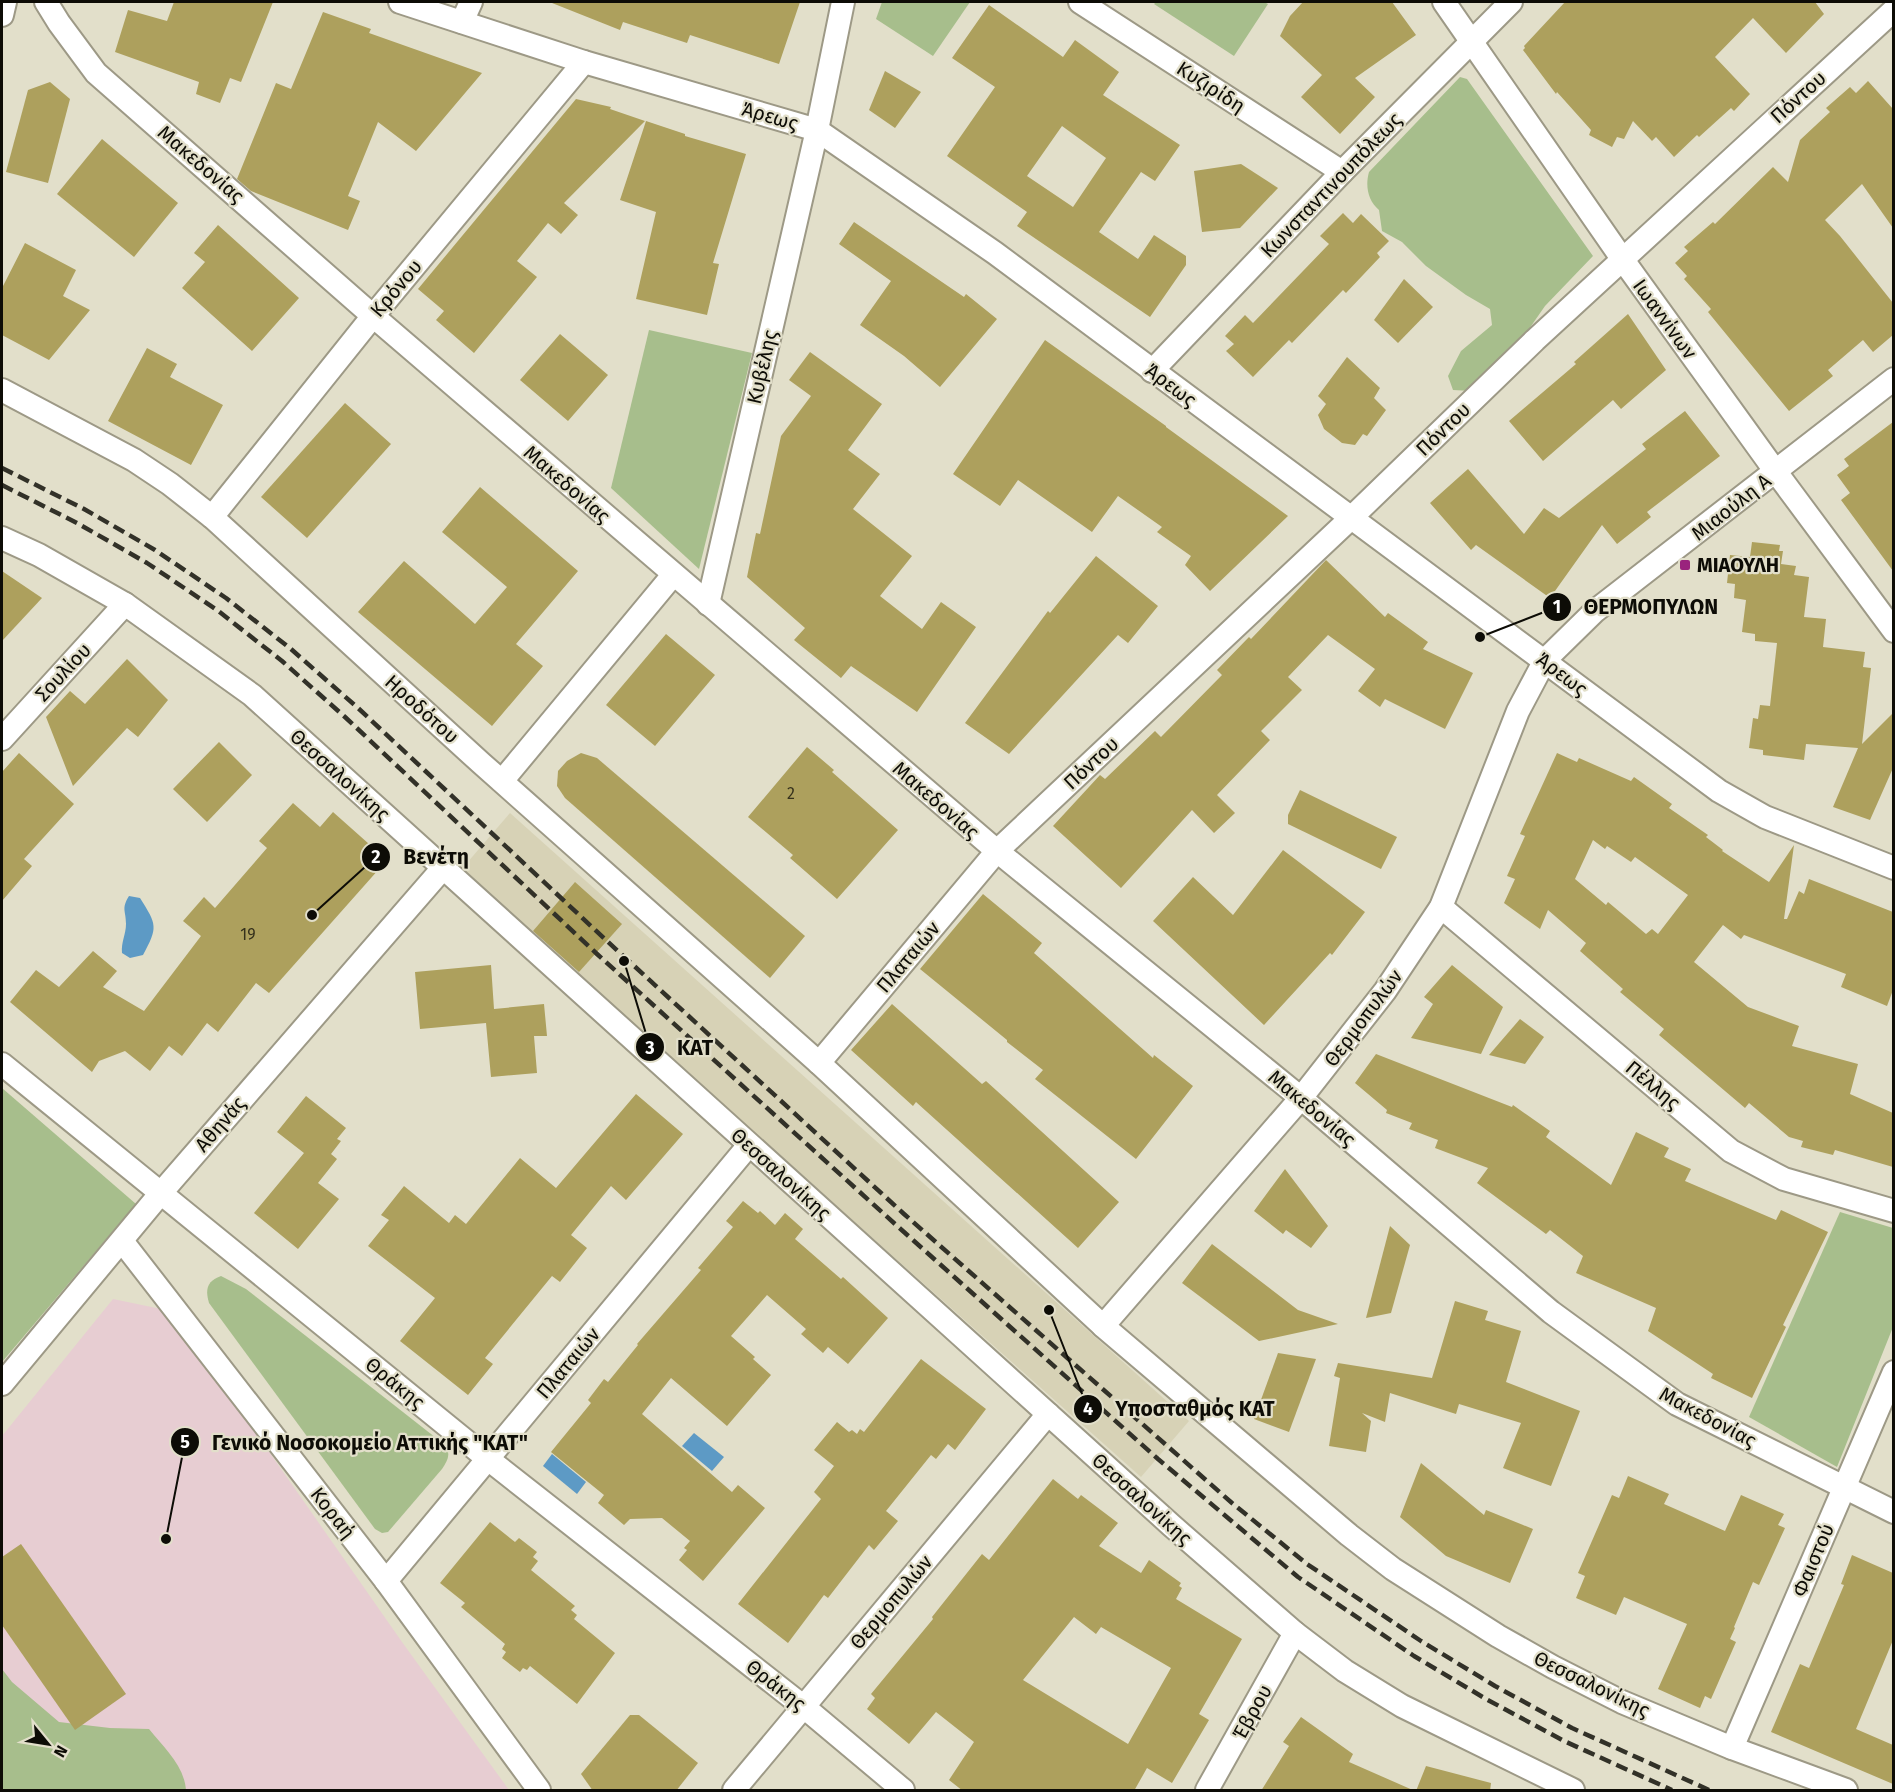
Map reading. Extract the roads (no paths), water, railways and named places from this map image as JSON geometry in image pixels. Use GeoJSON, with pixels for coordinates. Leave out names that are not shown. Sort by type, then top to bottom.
{"type":"FeatureCollection","features":[{"type":"Feature","properties":{"kind":"street"},"geometry":{"type":"LineString","coordinates":[[2,15],[5,2]]}},
{"type":"Feature","properties":{"kind":"street","name":"Μακεδονίας"},"geometry":{"type":"LineString","coordinates":[[46,2],[96,73],[373,316],[997,851],[1301,1098],[1551,1312],[1677,1404],[1893,1512]]}},
{"type":"Feature","properties":{"kind":"street","name":"Άρεως"},"geometry":{"type":"LineString","coordinates":[[400,2],[467,12],[584,62],[817,130],[995,253],[1719,791],[1765,817],[1893,868]]}},
{"type":"Feature","properties":{"kind":"street","name":"Κυβέλης"},"geometry":{"type":"LineString","coordinates":[[708,604],[817,130],[843,2]]}},
{"type":"Feature","properties":{"kind":"street","name":"Κυζιρίδη"},"geometry":{"type":"LineString","coordinates":[[1080,2],[1342,172]]}},
{"type":"Feature","properties":{"kind":"street","name":"Ιωαννίνων"},"geometry":{"type":"LineString","coordinates":[[1444,2],[1623,260],[1893,631]]}},
{"type":"Feature","properties":{"kind":"street","name":"Κωνσταντινουπόλεως"},"geometry":{"type":"LineString","coordinates":[[1152,371],[1342,172],[1512,2]]}},
{"type":"Feature","properties":{"kind":"street","name":"Πόντου"},"geometry":{"type":"LineString","coordinates":[[997,851],[1351,518],[1535,340],[1893,10]]}},
{"type":"Feature","properties":{"kind":"street","name":"Κρόνου"},"geometry":{"type":"LineString","coordinates":[[212,517],[373,316],[584,62]]}},
{"type":"Feature","properties":{"kind":"street","name":"Μιαούλη Α"},"geometry":{"type":"LineString","coordinates":[[1545,660],[1595,611],[1893,379]]}},
{"type":"Feature","properties":{"kind":"street","name":"Ηροδότου"},"geometry":{"type":"LineString","coordinates":[[2,390],[134,460],[170,484],[212,517],[502,781],[819,1063]]}},
{"type":"Feature","properties":{"kind":"street","name":"Θεσσαλονίκης"},"geometry":{"type":"LineString","coordinates":[[2,538],[39,555],[125,604],[252,695],[1048,1414],[1295,1633],[1345,1671],[1402,1706],[1573,1791]]}},
{"type":"Feature","properties":{"kind":"street"},"geometry":{"type":"LineString","coordinates":[[502,781],[673,575]]}},
{"type":"Feature","properties":{"kind":"street","name":"Σουλίου"},"geometry":{"type":"LineString","coordinates":[[2,739],[125,604]]}},
{"type":"Feature","properties":{"kind":"street","name":"Θερμοπυλών"},"geometry":{"type":"LineString","coordinates":[[1103,1326],[1301,1098],[1385,991],[1441,907],[1518,711],[1545,660]]}},
{"type":"Feature","properties":{"kind":"street","name":"Πλαταιών"},"geometry":{"type":"LineString","coordinates":[[819,1063],[997,851]]}},
{"type":"Feature","properties":{"kind":"street","name":"Αθηνάς"},"geometry":{"type":"LineString","coordinates":[[2,1384],[160,1194],[443,868]]}},
{"type":"Feature","properties":{"kind":"street","name":"Πέλλης"},"geometry":{"type":"LineString","coordinates":[[1441,907],[1731,1151],[1784,1179],[1893,1211]]}},
{"type":"Feature","properties":{"kind":"street","name":"Θεσσαλονίκης"},"geometry":{"type":"LineString","coordinates":[[819,1063],[1103,1326],[1340,1527],[1393,1569],[1498,1636],[1622,1702],[1732,1748],[1846,1791]]}},
{"type":"Feature","properties":{"kind":"street","name":"Θράκης"},"geometry":{"type":"LineString","coordinates":[[2,1064],[489,1459],[804,1707],[903,1791]]}},
{"type":"Feature","properties":{"kind":"street","name":"Πλαταιών"},"geometry":{"type":"LineString","coordinates":[[386,1581],[749,1145]]}},
{"type":"Feature","properties":{"kind":"street","name":"Κοραή"},"geometry":{"type":"LineString","coordinates":[[122,1240],[386,1581],[539,1791]]}},
{"type":"Feature","properties":{"kind":"street","name":"Φαιστού"},"geometry":{"type":"LineString","coordinates":[[1732,1748],[1893,1372]]}},
{"type":"Feature","properties":{"kind":"street","name":"Θερμοπυλών"},"geometry":{"type":"LineString","coordinates":[[734,1791],[1048,1414]]}},
{"type":"Feature","properties":{"kind":"street","name":"Έβρου"},"geometry":{"type":"LineString","coordinates":[[1207,1791],[1295,1633]]}},
{"type":"Feature","properties":{"kind":"water"},"geometry":{"type":"Polygon","coordinates":[[[129,896],[140,898],[154,926],[143,955],[130,958],[122,953],[126,928],[125,907],[129,896]]]}},
{"type":"Feature","properties":{"kind":"water"},"geometry":{"type":"Polygon","coordinates":[[[694,1433],[724,1457],[712,1471],[682,1446],[694,1433]]]}},
{"type":"Feature","properties":{"kind":"water"},"geometry":{"type":"Polygon","coordinates":[[[552,1454],[586,1482],[577,1494],[543,1466],[552,1454]]]}},
{"type":"Feature","properties":{"kind":"railway"},"geometry":{"type":"LineString","coordinates":[[2,468],[84,509],[155,550],[226,598],[291,649],[358,708],[904,1214],[1232,1503],[1307,1564],[1421,1641],[1495,1686],[1572,1728],[1709,1790]]}},
{"type":"Feature","properties":{"kind":"railway"},"geometry":{"type":"LineString","coordinates":[[2,485],[77,523],[147,563],[217,610],[282,661],[345,717],[597,954],[895,1224],[1158,1459],[1298,1577],[1414,1656],[1486,1699],[1564,1741],[1672,1790]]}},
{"type":"Feature","properties":{"kind":"place","name":"ΜΙΑΟΥΛΗ"},"geometry":{"type":"Point","coordinates":[1685,565]}},
{"type":"Feature","properties":{"kind":"place","name":"ΘΕΡΜΟΠΥΛΩΝ"},"geometry":{"type":"Point","coordinates":[1480,637]}},
{"type":"Feature","properties":{"kind":"place","name":"Βενέτη"},"geometry":{"type":"Point","coordinates":[312,915]}},
{"type":"Feature","properties":{"kind":"place","name":"ΚΑΤ"},"geometry":{"type":"Point","coordinates":[624,961]}},
{"type":"Feature","properties":{"kind":"place","name":"Υποσταθμός ΚΑΤ"},"geometry":{"type":"Point","coordinates":[1049,1310]}},
{"type":"Feature","properties":{"kind":"place","name":"Γενικό Νοσοκομείο Αττικής \"ΚΑΤ\""},"geometry":{"type":"Point","coordinates":[166,1539]}}]}
